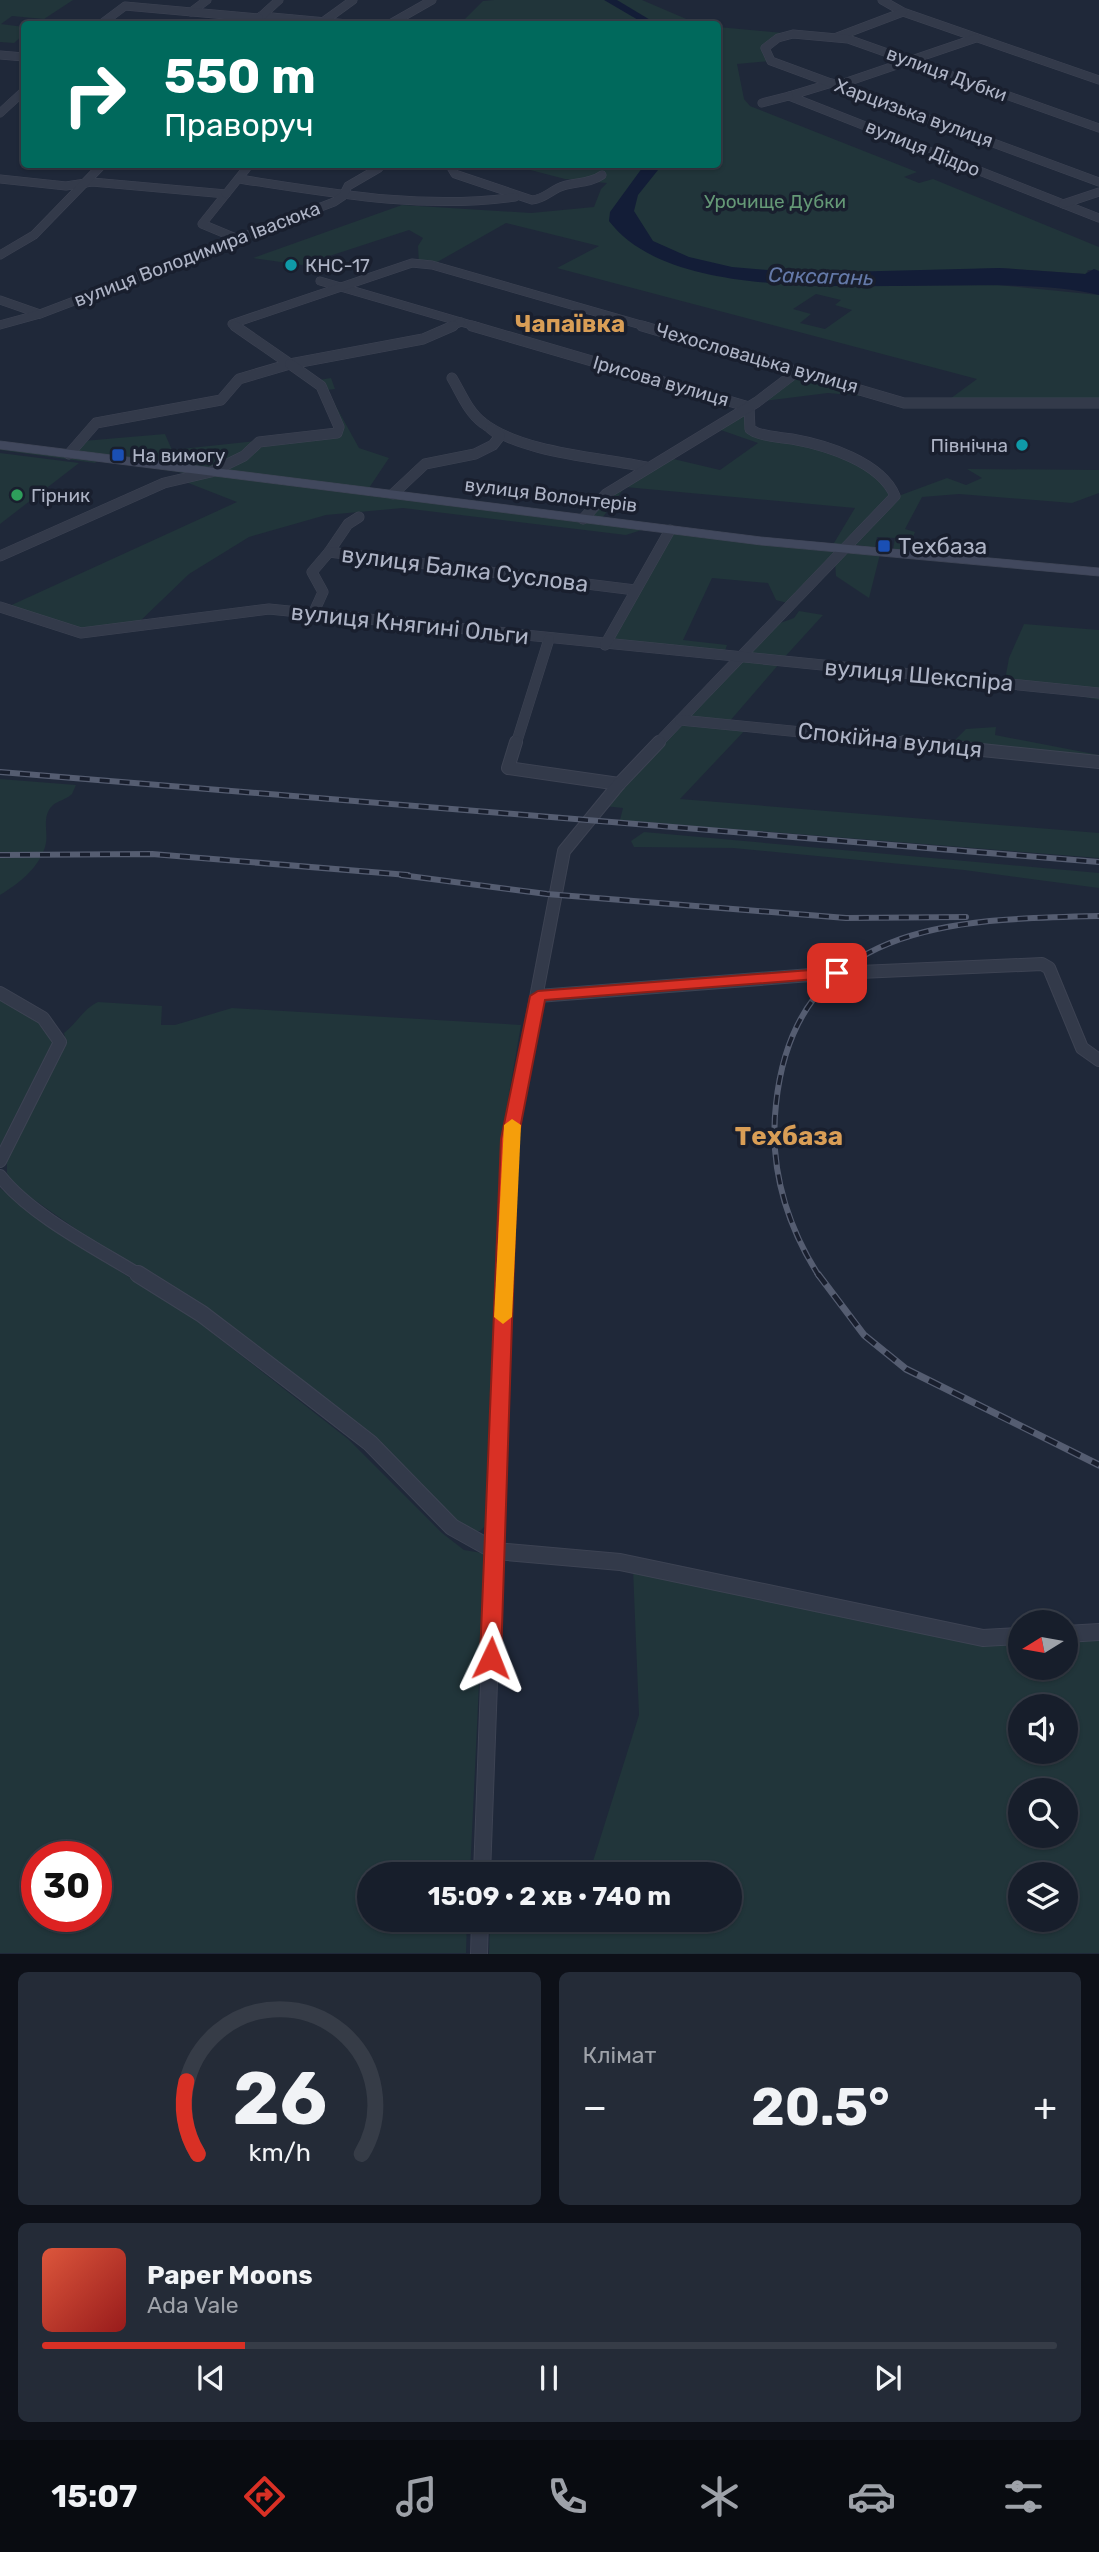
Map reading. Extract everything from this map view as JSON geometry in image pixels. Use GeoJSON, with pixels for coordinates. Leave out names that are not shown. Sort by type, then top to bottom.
{"type":"FeatureCollection","features":[{"type":"Feature","properties":{"kind":"street"},"geometry":{"type":"LineString","coordinates":[[191,12],[207,0]]}},
{"type":"Feature","properties":{"kind":"street"},"geometry":{"type":"LineString","coordinates":[[255,21],[279,0]]}},
{"type":"Feature","properties":{"kind":"street"},"geometry":{"type":"LineString","coordinates":[[324,21],[352,0]]}},
{"type":"Feature","properties":{"kind":"street"},"geometry":{"type":"LineString","coordinates":[[395,21],[432,0]]}},
{"type":"Feature","properties":{"kind":"street"},"geometry":{"type":"LineString","coordinates":[[882,0],[902,12],[1099,80]]}},
{"type":"Feature","properties":{"kind":"street"},"geometry":{"type":"LineString","coordinates":[[105,21],[125,6],[301,21]]}},
{"type":"Feature","properties":{"kind":"street"},"geometry":{"type":"LineString","coordinates":[[837,37],[863,24],[902,12]]}},
{"type":"Feature","properties":{"kind":"street","name":"вулиця Дубки"},"geometry":{"type":"LineString","coordinates":[[793,34],[837,37],[910,60],[1099,128]]}},
{"type":"Feature","properties":{"kind":"street","name":"Харцизька вулиця"},"geometry":{"type":"LineString","coordinates":[[793,34],[769,43],[765,51],[768,57],[1099,182]]}},
{"type":"Feature","properties":{"kind":"street"},"geometry":{"type":"LineString","coordinates":[[762,103],[835,84],[976,38]]}},
{"type":"Feature","properties":{"kind":"street"},"geometry":{"type":"LineString","coordinates":[[0,55],[21,57]]}},
{"type":"Feature","properties":{"kind":"street"},"geometry":{"type":"LineString","coordinates":[[0,113],[21,95]]}},
{"type":"Feature","properties":{"kind":"street","name":"вулиця Дідро"},"geometry":{"type":"LineString","coordinates":[[789,96],[1099,218]]}},
{"type":"Feature","properties":{"kind":"street"},"geometry":{"type":"LineString","coordinates":[[0,255],[34,235],[99,168]]}},
{"type":"Feature","properties":{"kind":"street"},"geometry":{"type":"LineString","coordinates":[[238,239],[202,223],[247,168]]}},
{"type":"Feature","properties":{"kind":"street","name":"вулиця Володимира Івасюка"},"geometry":{"type":"LineString","coordinates":[[0,325],[40,314],[334,202],[344,195],[348,186],[379,168]]}},
{"type":"Feature","properties":{"kind":"street"},"geometry":{"type":"LineString","coordinates":[[451,168],[454,174],[501,188],[515,197]]}},
{"type":"Feature","properties":{"kind":"street"},"geometry":{"type":"LineString","coordinates":[[239,179],[344,195],[444,202],[515,197],[539,201],[558,188],[590,182],[602,175]]}},
{"type":"Feature","properties":{"kind":"street"},"geometry":{"type":"LineString","coordinates":[[0,179],[66,186],[85,183],[226,194]]}},
{"type":"Feature","properties":{"kind":"street"},"geometry":{"type":"LineString","coordinates":[[1063,204],[1099,192]]}},
{"type":"Feature","properties":{"kind":"street","name":"Чехословацька вулиця"},"geometry":{"type":"LineString","coordinates":[[341,287],[407,263],[432,265],[799,370],[904,403],[1099,403]]}},
{"type":"Feature","properties":{"kind":"street","name":"Ірисова вулиця"},"geometry":{"type":"LineString","coordinates":[[320,281],[749,407],[750,429],[848,458],[892,484],[895,496],[842,549]]}},
{"type":"Feature","properties":{"kind":"street"},"geometry":{"type":"LineString","coordinates":[[0,556],[176,478],[211,472],[244,456],[260,442],[339,432],[321,386],[232,324],[341,287]]}},
{"type":"Feature","properties":{"kind":"street"},"geometry":{"type":"LineString","coordinates":[[0,300],[40,314]]}},
{"type":"Feature","properties":{"kind":"street"},"geometry":{"type":"LineString","coordinates":[[69,454],[96,423],[221,400],[239,379],[290,364],[415,341],[436,335],[461,322]]}},
{"type":"Feature","properties":{"kind":"street"},"geometry":{"type":"LineString","coordinates":[[583,519],[606,494],[646,467],[721,425],[799,370]]}},
{"type":"Feature","properties":{"kind":"street"},"geometry":{"type":"LineString","coordinates":[[393,495],[412,471],[423,465],[485,452],[500,436],[475,416],[452,378]]}},
{"type":"Feature","properties":{"kind":"street"},"geometry":{"type":"LineString","coordinates":[[721,425],[737,425],[750,429]]}},
{"type":"Feature","properties":{"kind":"street"},"geometry":{"type":"LineString","coordinates":[[491,429],[529,442],[646,467]]}},
{"type":"Feature","properties":{"kind":"street","name":"вулиця Волонтерів"},"geometry":{"type":"LineString","coordinates":[[0,445],[670,530],[842,549],[1099,572]]}},
{"type":"Feature","properties":{"kind":"street"},"geometry":{"type":"LineString","coordinates":[[329,552],[348,524],[359,517]]}},
{"type":"Feature","properties":{"kind":"street"},"geometry":{"type":"LineString","coordinates":[[605,645],[670,530]]}},
{"type":"Feature","properties":{"kind":"street"},"geometry":{"type":"LineString","coordinates":[[482,1862],[509,1139],[564,851],[619,784],[842,549]]}},
{"type":"Feature","properties":{"kind":"street","name":"вулиця Балка Суслова"},"geometry":{"type":"LineString","coordinates":[[313,614],[324,594],[324,588],[312,572],[329,552],[635,590]]}},
{"type":"Feature","properties":{"kind":"street","name":"вулиця Княгині Ольги"},"geometry":{"type":"LineString","coordinates":[[0,607],[82,633],[248,609],[739,658]]}},
{"type":"Feature","properties":{"kind":"street"},"geometry":{"type":"LineString","coordinates":[[548,639],[508,768],[619,784]]}},
{"type":"Feature","properties":{"kind":"street","name":"вулиця Шекспіра"},"geometry":{"type":"LineString","coordinates":[[739,658],[1099,693]]}},
{"type":"Feature","properties":{"kind":"street","name":"Спокійна вулиця"},"geometry":{"type":"LineString","coordinates":[[680,720],[1099,762]]}},
{"type":"Feature","properties":{"kind":"street"},"geometry":{"type":"LineString","coordinates":[[538,996],[837,973],[1042,964],[1049,968],[1082,1048],[1099,1060]]}},
{"type":"Feature","properties":{"kind":"street"},"geometry":{"type":"LineString","coordinates":[[0,993],[22,1003],[43,1020],[57,1033],[60,1042],[0,1161]]}},
{"type":"Feature","properties":{"kind":"street"},"geometry":{"type":"LineString","coordinates":[[0,1175],[10,1189],[67,1230],[202,1314],[263,1360],[370,1443],[452,1527],[495,1551],[620,1562],[983,1638],[1008,1637]]}},
{"type":"Feature","properties":{"kind":"street"},"geometry":{"type":"LineString","coordinates":[[1078,1633],[1099,1632]]}},
{"type":"Feature","properties":{"kind":"street"},"geometry":{"type":"LineString","coordinates":[[479,1954],[480,1932]]}},
{"type":"Feature","properties":{"kind":"green space"},"geometry":{"type":"Polygon","coordinates":[[[0,0],[73,0],[44,19],[12,16],[1,24],[21,27],[21,37],[14,43],[0,42],[0,0]]]}},
{"type":"Feature","properties":{"kind":"green space"},"geometry":{"type":"Polygon","coordinates":[[[642,0],[691,21],[463,21],[483,1],[642,0]]]}},
{"type":"Feature","properties":{"kind":"green space","name":"Урочище Дубки"},"geometry":{"type":"Polygon","coordinates":[[[721,27],[793,34],[769,43],[771,61],[737,64],[744,99],[750,106],[917,172],[904,177],[919,183],[933,179],[1099,247],[1099,271],[1088,270],[1086,274],[1000,268],[861,274],[716,268],[668,252],[609,221],[624,236],[691,269],[803,286],[998,285],[1099,295],[1099,406],[943,404],[977,379],[557,268],[599,246],[506,223],[432,265],[419,263],[418,246],[423,238],[409,230],[302,265],[253,258],[402,205],[531,213],[594,207],[601,189],[607,183],[565,179],[523,168],[721,168],[721,27]],[[816,294],[793,309],[811,314],[800,323],[825,329],[852,310],[835,305],[841,300],[816,294]]]}},
{"type":"Feature","properties":{"kind":"green space"},"geometry":{"type":"Polygon","coordinates":[[[799,370],[893,399],[828,393],[757,402],[799,370]]]}},
{"type":"Feature","properties":{"kind":"green space"},"geometry":{"type":"Polygon","coordinates":[[[331,378],[335,389],[327,390],[359,448],[389,458],[367,491],[583,519],[594,505],[665,457],[720,470],[758,443],[715,428],[749,407],[750,429],[794,440],[865,467],[895,496],[791,604],[776,600],[768,583],[712,578],[683,640],[727,645],[723,657],[605,645],[670,530],[831,548],[855,508],[625,487],[600,521],[648,528],[626,535],[403,508],[326,515],[249,537],[189,574],[136,625],[81,633],[5,608],[237,502],[178,479],[191,474],[98,460],[95,463],[0,450],[0,446],[69,455],[83,441],[165,434],[172,450],[339,432],[313,381],[331,378]]]}},
{"type":"Feature","properties":{"kind":"green space","name":"Гірник"},"geometry":{"type":"Polygon","coordinates":[[[0,453],[79,463],[0,524],[0,453]]]}},
{"type":"Feature","properties":{"kind":"green space"},"geometry":{"type":"Polygon","coordinates":[[[967,469],[1099,470],[1099,493],[1072,503],[959,494],[922,497],[905,529],[915,532],[907,551],[893,550],[895,538],[877,537],[875,548],[852,544],[901,495],[947,478],[966,485],[982,478],[967,469]]]}},
{"type":"Feature","properties":{"kind":"green space"},"geometry":{"type":"Polygon","coordinates":[[[846,554],[880,554],[869,598],[836,576],[835,563],[846,554]]]}},
{"type":"Feature","properties":{"kind":"green space"},"geometry":{"type":"Polygon","coordinates":[[[799,611],[823,615],[782,660],[745,656],[772,626],[794,618],[799,611]]]}},
{"type":"Feature","properties":{"kind":"green space"},"geometry":{"type":"Polygon","coordinates":[[[1024,624],[1099,630],[1099,700],[1005,680],[1009,658],[1024,624]]]}},
{"type":"Feature","properties":{"kind":"green space"},"geometry":{"type":"Polygon","coordinates":[[[742,660],[779,664],[729,722],[685,718],[742,660]]]}},
{"type":"Feature","properties":{"kind":"green space"},"geometry":{"type":"Polygon","coordinates":[[[682,722],[748,727],[680,799],[1099,833],[1099,858],[620,820],[623,808],[604,806],[682,722]]]}},
{"type":"Feature","properties":{"kind":"green space"},"geometry":{"type":"Polygon","coordinates":[[[996,727],[995,735],[1099,755],[1099,760],[951,744],[966,729],[996,727]]]}},
{"type":"Feature","properties":{"kind":"green space"},"geometry":{"type":"Polygon","coordinates":[[[0,779],[76,785],[72,794],[49,810],[46,842],[38,862],[20,881],[0,895],[0,779]]]}},
{"type":"Feature","properties":{"kind":"green space"},"geometry":{"type":"Polygon","coordinates":[[[644,832],[1099,873],[1099,888],[964,870],[733,848],[634,847],[631,841],[644,832]]]}},
{"type":"Feature","properties":{"kind":"green space"},"geometry":{"type":"Polygon","coordinates":[[[0,999],[38,1023],[52,1043],[0,1146],[0,999]]]}},
{"type":"Feature","properties":{"kind":"green space"},"geometry":{"type":"Polygon","coordinates":[[[98,1002],[162,1006],[161,1025],[175,1025],[232,1008],[521,1025],[501,1140],[486,1488],[487,1524],[480,1531],[471,1532],[459,1525],[379,1442],[16,1187],[7,1173],[7,1160],[66,1041],[64,1033],[88,1008],[98,1002]]]}},
{"type":"Feature","properties":{"kind":"green space"},"geometry":{"type":"Polygon","coordinates":[[[0,1188],[61,1234],[192,1317],[348,1439],[442,1533],[464,1550],[482,1553],[485,1557],[471,1862],[357,1862],[357,1932],[467,1932],[466,1953],[0,1953],[0,1188]]]}},
{"type":"Feature","properties":{"kind":"green space"},"geometry":{"type":"Polygon","coordinates":[[[633,1569],[1008,1637],[1008,1680],[1078,1680],[1078,1636],[1099,1635],[1099,1953],[489,1954],[490,1932],[742,1932],[742,1862],[593,1862],[639,1715],[633,1569]]]}},
{"type":"Feature","properties":{"kind":"water"},"geometry":{"type":"Polygon","coordinates":[[[642,168],[660,168],[638,195],[634,211],[653,241],[689,257],[732,267],[803,273],[1000,268],[1085,274],[1094,269],[1099,271],[1099,295],[1046,287],[767,283],[702,273],[648,253],[609,221],[610,212],[642,168]]]}},
{"type":"Feature","properties":{"kind":"waterway","name":"Саксагань"},"geometry":{"type":"LineString","coordinates":[[609,0],[647,21]]}},
{"type":"Feature","properties":{"kind":"railway"},"geometry":{"type":"LineString","coordinates":[[0,772],[1099,862]]}},
{"type":"Feature","properties":{"kind":"railway"},"geometry":{"type":"LineString","coordinates":[[0,855],[152,854],[408,875]]}},
{"type":"Feature","properties":{"kind":"railway"},"geometry":{"type":"LineString","coordinates":[[401,875],[547,894],[846,918],[966,917]]}},
{"type":"Feature","properties":{"kind":"railway"},"geometry":{"type":"LineString","coordinates":[[819,1276],[797,1236],[782,1193],[774,1127],[776,1104],[789,1044],[814,998],[848,965],[890,943],[938,929],[990,921],[1099,916]]}},
{"type":"Feature","properties":{"kind":"railway"},"geometry":{"type":"LineString","coordinates":[[818,1274],[864,1335],[906,1369],[1099,1465]]}},
{"type":"Feature","properties":{"kind":"slow traffic"},"geometry":{"type":"LineString","coordinates":[[503,1317],[509,1139],[512,1125]]}},
{"type":"Feature","properties":{"kind":"place","name":"КНС-17"},"geometry":{"type":"Point","coordinates":[291,265]}},
{"type":"Feature","properties":{"kind":"place","name":"Північна"},"geometry":{"type":"Point","coordinates":[1022,445]}},
{"type":"Feature","properties":{"kind":"place","name":"На вимогу"},"geometry":{"type":"Point","coordinates":[118,455]}},
{"type":"Feature","properties":{"kind":"place","name":"Гірник"},"geometry":{"type":"Point","coordinates":[17,495]}},
{"type":"Feature","properties":{"kind":"place","name":"Техбаза"},"geometry":{"type":"Point","coordinates":[884,546]}},
{"type":"Feature","properties":{"kind":"district","name":"Чапаївка"},"geometry":{"type":"Point","coordinates":[570,324]}},
{"type":"Feature","properties":{"kind":"district","name":"Техбаза"},"geometry":{"type":"Point","coordinates":[789,1136]}},
{"type":"Feature","properties":{"kind":"route"},"geometry":{"type":"LineString","coordinates":[[491,1658],[509,1139],[538,996],[837,973]]}}]}
